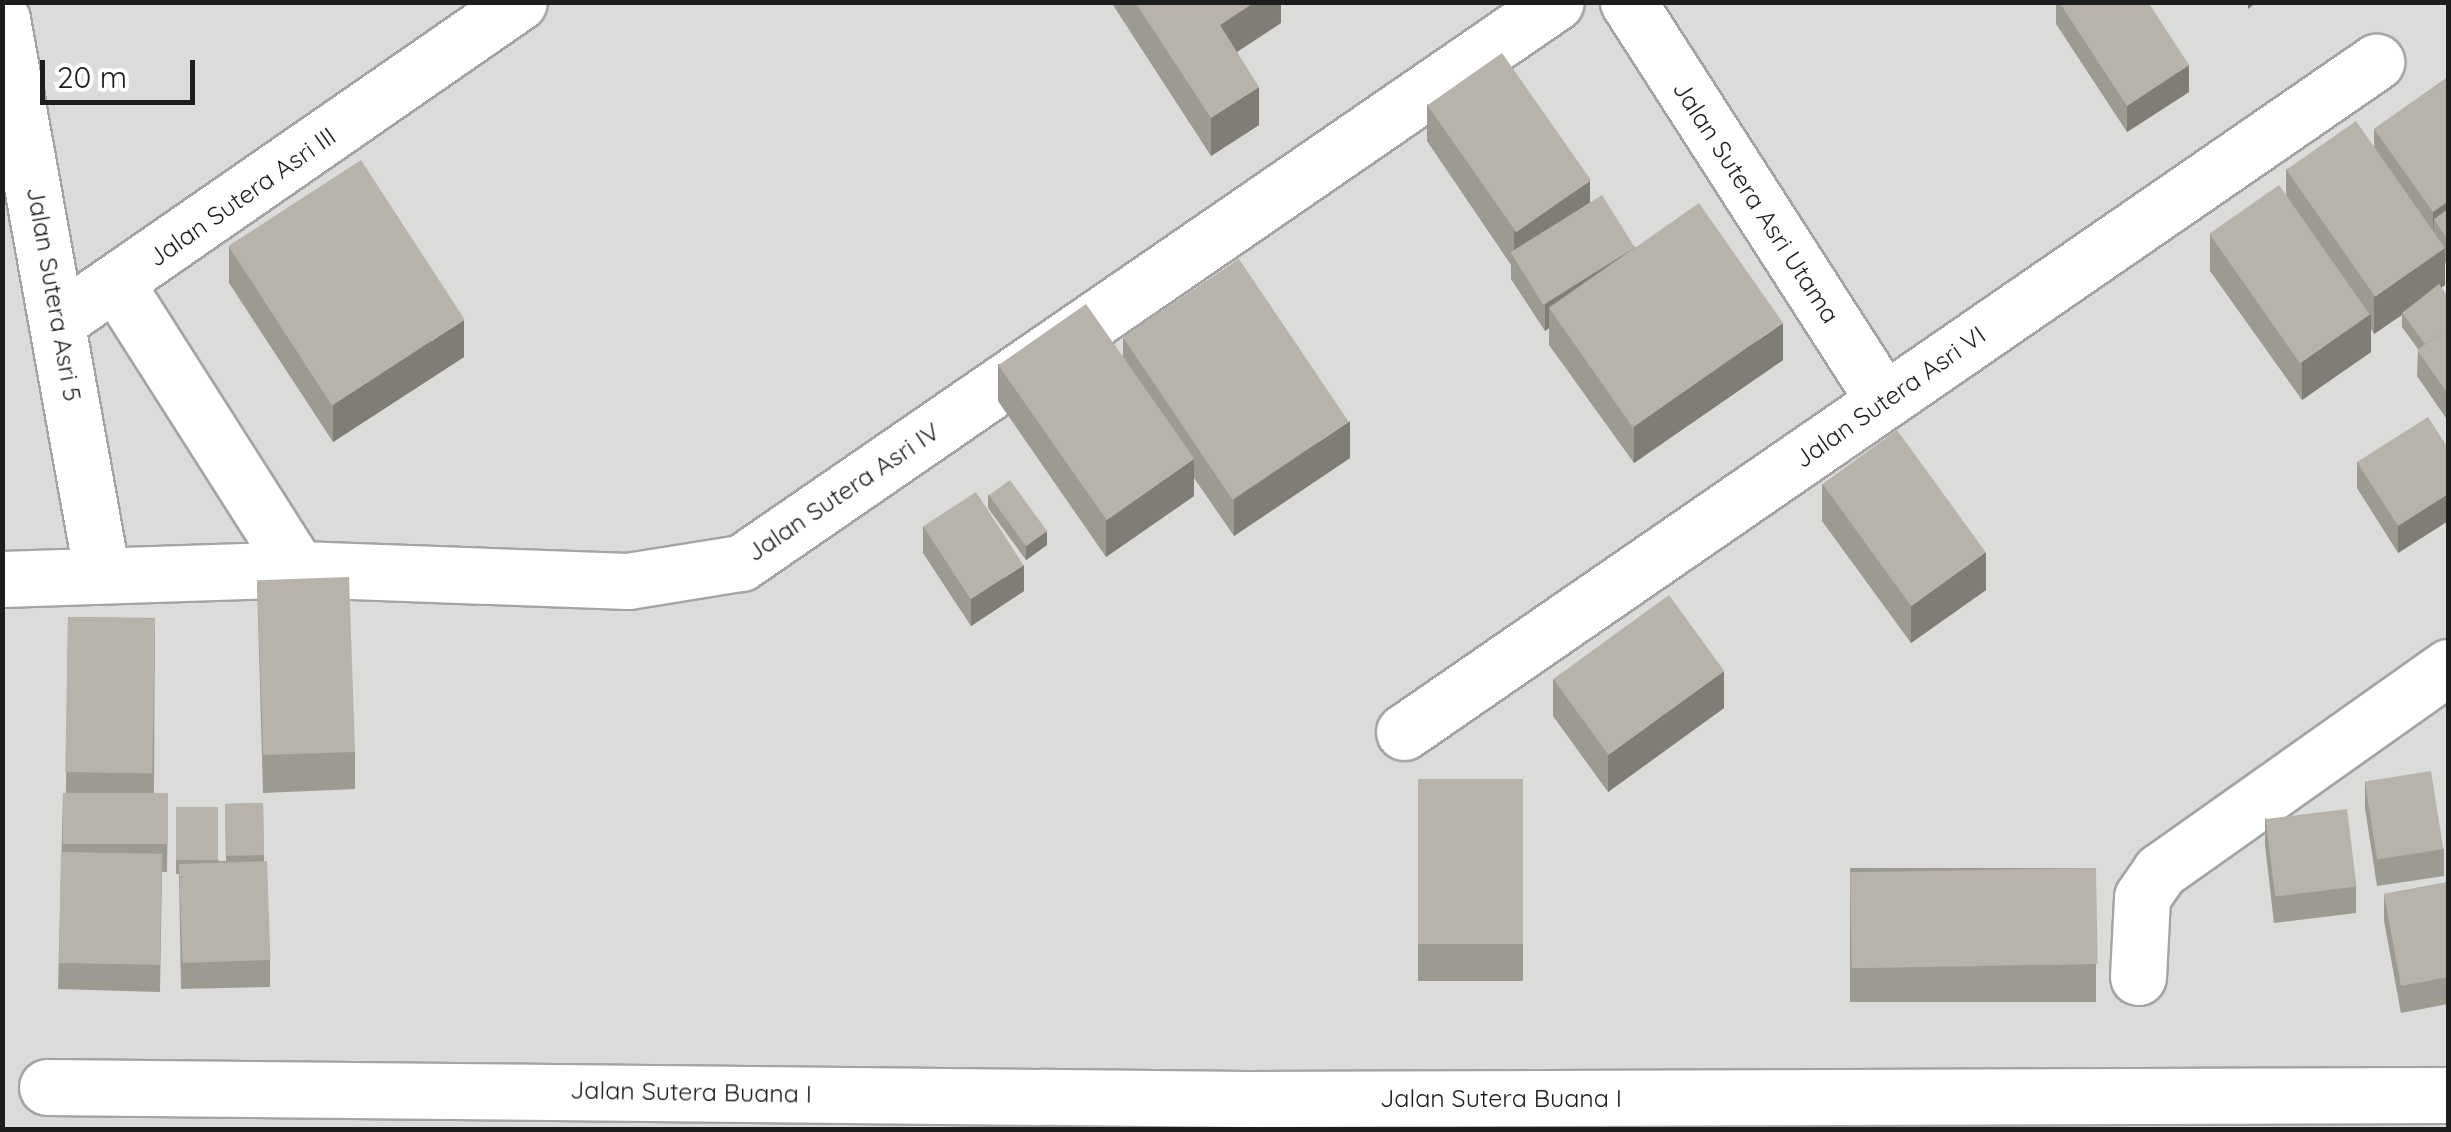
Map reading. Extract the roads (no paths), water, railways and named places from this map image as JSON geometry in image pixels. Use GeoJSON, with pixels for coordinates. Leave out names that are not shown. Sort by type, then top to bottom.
{"type":"FeatureCollection","features":[{"type":"Feature","properties":{"kind":"street","name":"Jalan Sutera Asri III"},"geometry":{"type":"LineString","coordinates":[[60,320],[519,2]]}},
{"type":"Feature","properties":{"kind":"street","name":"Jalan Sutera Asri IV"},"geometry":{"type":"LineString","coordinates":[[2,579],[102,570],[298,569],[628,581],[740,563],[1556,2]]}},
{"type":"Feature","properties":{"kind":"street","name":"Jalan Sutera Asri Utama"},"geometry":{"type":"LineString","coordinates":[[1628,2],[1884,402]]}},
{"type":"Feature","properties":{"kind":"street","name":"Jalan Sutera Asri 5"},"geometry":{"type":"LineString","coordinates":[[2,19],[60,320],[102,570]]}},
{"type":"Feature","properties":{"kind":"street","name":"Jalan Sutera Asri VI"},"geometry":{"type":"LineString","coordinates":[[1404,732],[2376,62]]}},
{"type":"Feature","properties":{"kind":"street"},"geometry":{"type":"LineString","coordinates":[[117,284],[298,569]]}},
{"type":"Feature","properties":{"kind":"street"},"geometry":{"type":"LineString","coordinates":[[2138,976],[2142,898],[2160,871],[2448,667]]}},
{"type":"Feature","properties":{"kind":"street","name":"Jalan Sutera Buana I"},"geometry":{"type":"LineString","coordinates":[[47,1088],[408,1112],[1246,1114],[2448,1094]]}}]}
